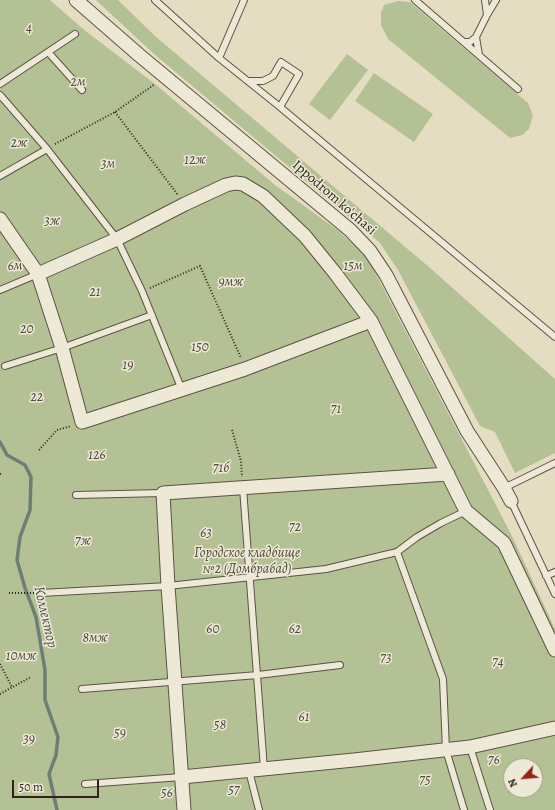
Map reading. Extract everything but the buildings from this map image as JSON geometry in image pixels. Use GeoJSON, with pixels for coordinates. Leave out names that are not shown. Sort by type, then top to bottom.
{"type":"FeatureCollection","features":[{"type":"Feature","properties":{"kind":"street","name":"Ippodrom ko'chasi"},"geometry":{"type":"LineString","coordinates":[[76,0],[139,55],[361,240],[386,275],[467,431],[511,501]]}},
{"type":"Feature","properties":{"kind":"street"},"geometry":{"type":"LineString","coordinates":[[38,274],[117,238],[226,185],[235,183],[244,184],[263,196],[305,236],[371,321],[466,511],[504,543],[555,650]]}},
{"type":"Feature","properties":{"kind":"street"},"geometry":{"type":"LineString","coordinates":[[0,219],[38,274],[62,348],[82,422],[245,368],[371,321]]}},
{"type":"Feature","properties":{"kind":"street"},"geometry":{"type":"LineString","coordinates":[[184,810],[163,493],[448,474]]}},
{"type":"Feature","properties":{"kind":"street"},"geometry":{"type":"LineString","coordinates":[[182,777],[470,747],[555,728]]}},
{"type":"Feature","properties":{"kind":"lane"},"geometry":{"type":"LineString","coordinates":[[155,0],[219,58],[280,107],[555,337]]}},
{"type":"Feature","properties":{"kind":"lane"},"geometry":{"type":"LineString","coordinates":[[219,58],[244,0]]}},
{"type":"Feature","properties":{"kind":"lane"},"geometry":{"type":"LineString","coordinates":[[416,0],[518,89]]}},
{"type":"Feature","properties":{"kind":"lane"},"geometry":{"type":"LineString","coordinates":[[485,0],[487,15]]}},
{"type":"Feature","properties":{"kind":"lane"},"geometry":{"type":"LineString","coordinates":[[464,42],[470,42],[476,37],[496,0]]}},
{"type":"Feature","properties":{"kind":"lane"},"geometry":{"type":"LineString","coordinates":[[0,84],[75,34]]}},
{"type":"Feature","properties":{"kind":"lane"},"geometry":{"type":"LineString","coordinates":[[476,37],[479,55]]}},
{"type":"Feature","properties":{"kind":"lane"},"geometry":{"type":"LineString","coordinates":[[48,52],[82,90]]}},
{"type":"Feature","properties":{"kind":"lane"},"geometry":{"type":"LineString","coordinates":[[248,81],[263,81],[274,76],[281,62],[299,74],[280,107]]}},
{"type":"Feature","properties":{"kind":"lane"},"geometry":{"type":"LineString","coordinates":[[0,95],[47,148],[117,238],[142,291],[182,390]]}},
{"type":"Feature","properties":{"kind":"lane"},"geometry":{"type":"LineString","coordinates":[[0,176],[47,148]]}},
{"type":"Feature","properties":{"kind":"lane"},"geometry":{"type":"LineString","coordinates":[[0,290],[38,274]]}},
{"type":"Feature","properties":{"kind":"lane"},"geometry":{"type":"LineString","coordinates":[[5,366],[62,348],[152,315]]}},
{"type":"Feature","properties":{"kind":"lane"},"geometry":{"type":"LineString","coordinates":[[504,488],[555,463]]}},
{"type":"Feature","properties":{"kind":"lane"},"geometry":{"type":"LineString","coordinates":[[243,488],[251,577],[264,769]]}},
{"type":"Feature","properties":{"kind":"lane"},"geometry":{"type":"LineString","coordinates":[[76,494],[163,493]]}},
{"type":"Feature","properties":{"kind":"lane"},"geometry":{"type":"LineString","coordinates":[[511,501],[555,594]]}},
{"type":"Feature","properties":{"kind":"lane"},"geometry":{"type":"LineString","coordinates":[[41,593],[168,586],[326,569],[397,552],[417,537],[466,511]]}},
{"type":"Feature","properties":{"kind":"lane"},"geometry":{"type":"LineString","coordinates":[[397,552],[443,679],[446,750],[464,810]]}},
{"type":"Feature","properties":{"kind":"lane"},"geometry":{"type":"LineString","coordinates":[[546,576],[555,572]]}},
{"type":"Feature","properties":{"kind":"lane"},"geometry":{"type":"LineString","coordinates":[[82,689],[258,675],[340,665]]}},
{"type":"Feature","properties":{"kind":"lane"},"geometry":{"type":"LineString","coordinates":[[470,747],[490,810]]}},
{"type":"Feature","properties":{"kind":"lane"},"geometry":{"type":"LineString","coordinates":[[249,771],[259,810]]}},
{"type":"Feature","properties":{"kind":"lane"},"geometry":{"type":"LineString","coordinates":[[85,784],[182,777]]}},
{"type":"Feature","properties":{"kind":"path"},"geometry":{"type":"LineString","coordinates":[[47,148],[115,112],[155,84]]}},
{"type":"Feature","properties":{"kind":"path"},"geometry":{"type":"LineString","coordinates":[[115,112],[185,204]]}},
{"type":"Feature","properties":{"kind":"path"},"geometry":{"type":"LineString","coordinates":[[142,291],[200,266],[245,368]]}},
{"type":"Feature","properties":{"kind":"path"},"geometry":{"type":"LineString","coordinates":[[39,450],[56,430],[82,422]]}},
{"type":"Feature","properties":{"kind":"path"},"geometry":{"type":"LineString","coordinates":[[232,430],[241,461],[243,488]]}},
{"type":"Feature","properties":{"kind":"path"},"geometry":{"type":"LineString","coordinates":[[9,593],[26,593]]}},
{"type":"Feature","properties":{"kind":"path"},"geometry":{"type":"LineString","coordinates":[[0,664],[12,687]]}},
{"type":"Feature","properties":{"kind":"path"},"geometry":{"type":"LineString","coordinates":[[0,694],[31,677]]}},
{"type":"Feature","properties":{"kind":"green space","name":"Городское кладбище №2 (Домбрабад)"},"geometry":{"type":"Polygon","coordinates":[[[0,0],[50,0],[83,29],[155,84],[275,185],[339,231],[368,259],[512,536],[555,629],[555,810],[0,810],[0,0]]]}},
{"type":"Feature","properties":{"kind":"green space"},"geometry":{"type":"Polygon","coordinates":[[[96,0],[118,0],[155,36],[429,267],[555,379],[555,453],[515,473],[495,432],[480,426],[398,270],[380,243],[154,54],[96,0]]]}},
{"type":"Feature","properties":{"kind":"green space"},"geometry":{"type":"Polygon","coordinates":[[[398,1],[410,2],[528,103],[533,116],[529,129],[522,135],[510,138],[388,39],[381,25],[381,13],[384,5],[398,1]]]}},
{"type":"Feature","properties":{"kind":"green space"},"geometry":{"type":"Polygon","coordinates":[[[347,54],[368,70],[330,120],[309,104],[347,54]]]}},
{"type":"Feature","properties":{"kind":"green space"},"geometry":{"type":"Polygon","coordinates":[[[374,73],[433,114],[414,142],[355,101],[374,73]]]}},
{"type":"Feature","properties":{"kind":"waterway","name":"Коллектор"},"geometry":{"type":"LineString","coordinates":[[0,442],[7,455],[25,465],[31,477],[30,510],[20,537],[17,560],[25,588],[36,617],[45,670],[45,700],[58,737],[56,755],[49,774],[57,810]]}},
{"type":"Feature","properties":{"kind":"park label","name":"4"},"geometry":{"type":"Point","coordinates":[29,29]}},
{"type":"Feature","properties":{"kind":"park label","name":"2м"},"geometry":{"type":"Point","coordinates":[78,83]}},
{"type":"Feature","properties":{"kind":"park label","name":"2ж"},"geometry":{"type":"Point","coordinates":[19,144]}},
{"type":"Feature","properties":{"kind":"park label","name":"12ж"},"geometry":{"type":"Point","coordinates":[195,161]}},
{"type":"Feature","properties":{"kind":"park label","name":"3м"},"geometry":{"type":"Point","coordinates":[108,165]}},
{"type":"Feature","properties":{"kind":"park label","name":"3ж"},"geometry":{"type":"Point","coordinates":[52,222]}},
{"type":"Feature","properties":{"kind":"park label","name":"6м"},"geometry":{"type":"Point","coordinates":[15,267]}},
{"type":"Feature","properties":{"kind":"park label","name":"15м"},"geometry":{"type":"Point","coordinates":[353,267]}},
{"type":"Feature","properties":{"kind":"park label","name":"9мж"},"geometry":{"type":"Point","coordinates":[231,283]}},
{"type":"Feature","properties":{"kind":"park label","name":"21"},"geometry":{"type":"Point","coordinates":[95,293]}},
{"type":"Feature","properties":{"kind":"park label","name":"20"},"geometry":{"type":"Point","coordinates":[27,330]}},
{"type":"Feature","properties":{"kind":"park label","name":"150"},"geometry":{"type":"Point","coordinates":[200,348]}},
{"type":"Feature","properties":{"kind":"park label","name":"19"},"geometry":{"type":"Point","coordinates":[128,366]}},
{"type":"Feature","properties":{"kind":"park label","name":"22"},"geometry":{"type":"Point","coordinates":[37,398]}},
{"type":"Feature","properties":{"kind":"park label","name":"71"},"geometry":{"type":"Point","coordinates":[336,410]}},
{"type":"Feature","properties":{"kind":"park label","name":"126"},"geometry":{"type":"Point","coordinates":[97,456]}},
{"type":"Feature","properties":{"kind":"park label","name":"71б"},"geometry":{"type":"Point","coordinates":[221,469]}},
{"type":"Feature","properties":{"kind":"park label","name":"72"},"geometry":{"type":"Point","coordinates":[295,528]}},
{"type":"Feature","properties":{"kind":"park label","name":"63"},"geometry":{"type":"Point","coordinates":[206,534]}},
{"type":"Feature","properties":{"kind":"park label","name":"7ж"},"geometry":{"type":"Point","coordinates":[83,542]}},
{"type":"Feature","properties":{"kind":"park label","name":"60"},"geometry":{"type":"Point","coordinates":[213,630]}},
{"type":"Feature","properties":{"kind":"park label","name":"62"},"geometry":{"type":"Point","coordinates":[295,630]}},
{"type":"Feature","properties":{"kind":"park label","name":"8мж"},"geometry":{"type":"Point","coordinates":[95,639]}},
{"type":"Feature","properties":{"kind":"park label","name":"10мж"},"geometry":{"type":"Point","coordinates":[21,657]}},
{"type":"Feature","properties":{"kind":"park label","name":"73"},"geometry":{"type":"Point","coordinates":[386,659]}},
{"type":"Feature","properties":{"kind":"park label","name":"74"},"geometry":{"type":"Point","coordinates":[498,663]}},
{"type":"Feature","properties":{"kind":"park label","name":"61"},"geometry":{"type":"Point","coordinates":[304,718]}},
{"type":"Feature","properties":{"kind":"park label","name":"58"},"geometry":{"type":"Point","coordinates":[220,726]}},
{"type":"Feature","properties":{"kind":"park label","name":"59"},"geometry":{"type":"Point","coordinates":[120,734]}},
{"type":"Feature","properties":{"kind":"park label","name":"39"},"geometry":{"type":"Point","coordinates":[29,740]}},
{"type":"Feature","properties":{"kind":"park label","name":"76"},"geometry":{"type":"Point","coordinates":[494,761]}},
{"type":"Feature","properties":{"kind":"park label","name":"75"},"geometry":{"type":"Point","coordinates":[425,781]}},
{"type":"Feature","properties":{"kind":"park label","name":"57"},"geometry":{"type":"Point","coordinates":[234,791]}},
{"type":"Feature","properties":{"kind":"park label","name":"56"},"geometry":{"type":"Point","coordinates":[167,794]}}]}
